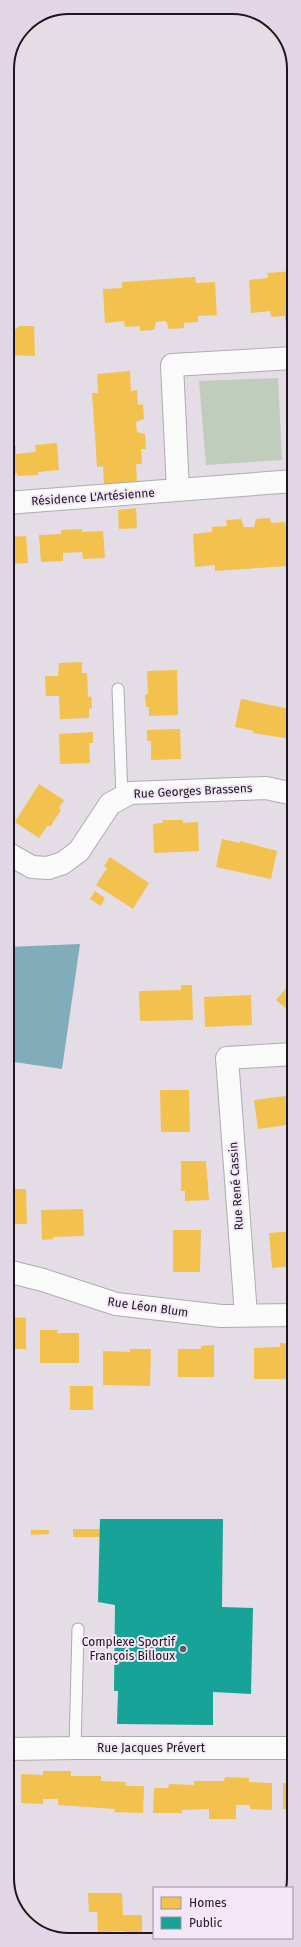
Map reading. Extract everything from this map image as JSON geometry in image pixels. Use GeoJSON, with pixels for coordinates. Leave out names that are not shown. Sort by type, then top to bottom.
{"type":"FeatureCollection","features":[{"type":"Feature","properties":{"kind":"street"},"geometry":{"type":"LineString","coordinates":[[178,490],[172,365],[287,358]]}},
{"type":"Feature","properties":{"kind":"street","name":"Résidence L'Artésienne"},"geometry":{"type":"LineString","coordinates":[[14,502],[287,482]]}},
{"type":"Feature","properties":{"kind":"street","name":"Rue Georges Brassens"},"geometry":{"type":"LineString","coordinates":[[14,857],[32,867],[48,868],[63,863],[79,851],[110,804],[130,793],[266,788],[287,792]]}},
{"type":"Feature","properties":{"kind":"street","name":"Rue René Cassin"},"geometry":{"type":"LineString","coordinates":[[246,1315],[227,1058],[287,1054]]}},
{"type":"Feature","properties":{"kind":"street","name":"Rue Léon Blum"},"geometry":{"type":"LineString","coordinates":[[14,1273],[43,1280],[116,1304],[221,1316],[287,1315]]}},
{"type":"Feature","properties":{"kind":"street","name":"Rue Jacques Prévert"},"geometry":{"type":"LineString","coordinates":[[14,1749],[287,1748]]}},
{"type":"Feature","properties":{"kind":"lane"},"geometry":{"type":"LineString","coordinates":[[118,689],[122,798]]}},
{"type":"Feature","properties":{"kind":"lane"},"geometry":{"type":"LineString","coordinates":[[75,1748],[78,1629]]}},
{"type":"Feature","properties":{"kind":"green space"},"geometry":{"type":"Polygon","coordinates":[[[278,378],[282,460],[206,465],[199,381],[278,378]]]}},
{"type":"Feature","properties":{"kind":"water"},"geometry":{"type":"Polygon","coordinates":[[[80,944],[62,1069],[14,1062],[14,947],[80,944]]]}},
{"type":"Feature","properties":{"kind":"building: Homes"},"geometry":{"type":"Polygon","coordinates":[[[287,272],[287,321],[285,321],[285,316],[271,317],[270,311],[251,313],[249,280],[268,278],[267,273],[287,272]]]}},
{"type":"Feature","properties":{"kind":"building: Homes"},"geometry":{"type":"Polygon","coordinates":[[[195,277],[196,283],[215,282],[217,315],[198,316],[198,322],[184,323],[184,328],[169,329],[166,321],[156,322],[154,330],[140,331],[140,326],[125,327],[124,321],[105,323],[103,289],[122,288],[122,282],[195,277]]]}},
{"type":"Feature","properties":{"kind":"building: Homes"},"geometry":{"type":"Polygon","coordinates":[[[19,326],[34,326],[35,356],[14,355],[14,329],[19,326]]]}},
{"type":"Feature","properties":{"kind":"building: Homes"},"geometry":{"type":"Polygon","coordinates":[[[130,371],[131,391],[137,390],[138,405],[143,404],[144,419],[136,422],[137,432],[145,434],[146,449],[141,449],[142,464],[136,464],[137,483],[104,485],[103,466],[97,467],[92,393],[98,393],[97,374],[130,371]]]}},
{"type":"Feature","properties":{"kind":"building: Homes"},"geometry":{"type":"Polygon","coordinates":[[[57,443],[59,470],[38,472],[38,475],[17,476],[17,473],[14,473],[14,446],[16,446],[16,454],[36,452],[35,445],[57,443]]]}},
{"type":"Feature","properties":{"kind":"building: Homes"},"geometry":{"type":"Polygon","coordinates":[[[136,508],[137,528],[119,529],[118,510],[136,508]]]}},
{"type":"Feature","properties":{"kind":"building: Homes"},"geometry":{"type":"Polygon","coordinates":[[[270,518],[271,523],[285,522],[287,527],[287,566],[215,571],[215,565],[195,567],[193,534],[212,532],[212,527],[227,526],[226,520],[241,519],[244,527],[254,527],[256,519],[270,518]]]}},
{"type":"Feature","properties":{"kind":"building: Homes"},"geometry":{"type":"Polygon","coordinates":[[[82,529],[82,532],[103,531],[105,558],[83,559],[82,552],[63,553],[63,561],[41,562],[39,535],[61,534],[61,530],[82,529]]]}},
{"type":"Feature","properties":{"kind":"building: Homes"},"geometry":{"type":"Polygon","coordinates":[[[26,536],[28,563],[14,564],[14,537],[26,536]]]}},
{"type":"Feature","properties":{"kind":"building: Homes"},"geometry":{"type":"Polygon","coordinates":[[[82,662],[82,673],[87,673],[88,697],[91,696],[92,708],[89,709],[89,718],[60,719],[59,696],[46,696],[45,676],[58,676],[59,663],[82,662]]]}},
{"type":"Feature","properties":{"kind":"building: Homes"},"geometry":{"type":"Polygon","coordinates":[[[177,670],[178,715],[149,716],[149,707],[146,707],[145,695],[148,694],[147,671],[177,670]]]}},
{"type":"Feature","properties":{"kind":"building: Homes"},"geometry":{"type":"Polygon","coordinates":[[[241,699],[287,709],[287,738],[253,733],[254,731],[235,727],[241,699]]]}},
{"type":"Feature","properties":{"kind":"building: Homes"},"geometry":{"type":"Polygon","coordinates":[[[180,729],[181,759],[151,760],[151,741],[147,741],[147,730],[180,729]]]}},
{"type":"Feature","properties":{"kind":"building: Homes"},"geometry":{"type":"Polygon","coordinates":[[[93,732],[93,743],[89,743],[90,763],[60,764],[59,734],[93,732]]]}},
{"type":"Feature","properties":{"kind":"building: Homes"},"geometry":{"type":"Polygon","coordinates":[[[39,784],[64,800],[59,808],[61,810],[50,827],[48,825],[39,838],[15,822],[39,784]]]}},
{"type":"Feature","properties":{"kind":"building: Homes"},"geometry":{"type":"Polygon","coordinates":[[[162,820],[183,820],[183,823],[198,822],[199,851],[154,853],[153,824],[163,823],[162,820]]]}},
{"type":"Feature","properties":{"kind":"building: Homes"},"geometry":{"type":"Polygon","coordinates":[[[222,839],[240,843],[240,841],[277,851],[271,879],[216,867],[222,839]]]}},
{"type":"Feature","properties":{"kind":"building: Homes"},"geometry":{"type":"Polygon","coordinates":[[[110,857],[149,883],[133,909],[96,885],[107,868],[104,866],[110,857]]]}},
{"type":"Feature","properties":{"kind":"building: Homes"},"geometry":{"type":"Polygon","coordinates":[[[95,891],[105,898],[101,906],[90,899],[95,891]]]}},
{"type":"Feature","properties":{"kind":"building: Homes"},"geometry":{"type":"Polygon","coordinates":[[[181,985],[192,985],[193,1020],[140,1021],[139,991],[181,990],[181,985]]]}},
{"type":"Feature","properties":{"kind":"building: Homes"},"geometry":{"type":"Polygon","coordinates":[[[287,987],[287,1009],[276,1000],[287,987]]]}},
{"type":"Feature","properties":{"kind":"building: Homes"},"geometry":{"type":"Polygon","coordinates":[[[251,995],[252,1025],[205,1027],[204,997],[251,995]]]}},
{"type":"Feature","properties":{"kind":"building: Homes"},"geometry":{"type":"Polygon","coordinates":[[[160,1090],[189,1090],[190,1132],[161,1132],[160,1090]]]}},
{"type":"Feature","properties":{"kind":"building: Homes"},"geometry":{"type":"Polygon","coordinates":[[[287,1096],[287,1125],[258,1129],[254,1100],[287,1096]]]}},
{"type":"Feature","properties":{"kind":"building: Homes"},"geometry":{"type":"Polygon","coordinates":[[[181,1161],[206,1161],[209,1200],[185,1201],[185,1191],[181,1191],[181,1161]]]}},
{"type":"Feature","properties":{"kind":"building: Homes"},"geometry":{"type":"Polygon","coordinates":[[[14,1189],[26,1189],[27,1224],[14,1224],[14,1189]]]}},
{"type":"Feature","properties":{"kind":"building: Homes"},"geometry":{"type":"Polygon","coordinates":[[[83,1209],[84,1236],[53,1237],[53,1239],[42,1240],[41,1210],[83,1209]]]}},
{"type":"Feature","properties":{"kind":"building: Homes"},"geometry":{"type":"Polygon","coordinates":[[[173,1230],[201,1230],[200,1272],[173,1272],[173,1230]]]}},
{"type":"Feature","properties":{"kind":"building: Homes"},"geometry":{"type":"Polygon","coordinates":[[[287,1232],[287,1267],[272,1268],[269,1233],[287,1232]]]}},
{"type":"Feature","properties":{"kind":"building: Homes"},"geometry":{"type":"Polygon","coordinates":[[[14,1317],[26,1318],[26,1349],[14,1349],[14,1317]]]}},
{"type":"Feature","properties":{"kind":"building: Homes"},"geometry":{"type":"Polygon","coordinates":[[[40,1330],[58,1330],[57,1333],[79,1333],[79,1363],[40,1363],[40,1330]]]}},
{"type":"Feature","properties":{"kind":"building: Homes"},"geometry":{"type":"Polygon","coordinates":[[[280,1343],[287,1344],[287,1379],[254,1379],[254,1348],[280,1347],[280,1343]]]}},
{"type":"Feature","properties":{"kind":"building: Homes"},"geometry":{"type":"Polygon","coordinates":[[[214,1345],[214,1377],[178,1377],[178,1349],[201,1349],[201,1346],[214,1345]]]}},
{"type":"Feature","properties":{"kind":"building: Homes"},"geometry":{"type":"Polygon","coordinates":[[[130,1349],[151,1349],[150,1386],[103,1385],[103,1351],[130,1352],[130,1349]]]}},
{"type":"Feature","properties":{"kind":"building: Homes"},"geometry":{"type":"Polygon","coordinates":[[[70,1386],[93,1386],[93,1410],[70,1410],[70,1386]]]}},
{"type":"Feature","properties":{"kind":"building: Homes"},"geometry":{"type":"Polygon","coordinates":[[[73,1529],[101,1529],[101,1537],[73,1537],[73,1529]]]}},
{"type":"Feature","properties":{"kind":"building: Homes"},"geometry":{"type":"Polygon","coordinates":[[[31,1530],[49,1530],[49,1534],[31,1535],[31,1530]]]}},
{"type":"Feature","properties":{"kind":"building: Homes"},"geometry":{"type":"Polygon","coordinates":[[[43,1771],[71,1771],[71,1776],[101,1776],[101,1781],[126,1782],[126,1786],[144,1786],[143,1813],[114,1812],[115,1809],[58,1805],[58,1799],[43,1799],[43,1804],[21,1803],[21,1774],[43,1775],[43,1771]]]}},
{"type":"Feature","properties":{"kind":"building: Homes"},"geometry":{"type":"Polygon","coordinates":[[[225,1777],[249,1778],[249,1782],[272,1783],[272,1810],[250,1809],[250,1805],[236,1805],[236,1819],[209,1819],[209,1809],[182,1810],[182,1813],[153,1813],[154,1788],[168,1788],[169,1784],[194,1785],[194,1781],[224,1781],[225,1777]]]}},
{"type":"Feature","properties":{"kind":"building: Homes"},"geometry":{"type":"Polygon","coordinates":[[[283,1783],[287,1783],[287,1809],[283,1809],[283,1783]]]}},
{"type":"Feature","properties":{"kind":"building: Homes"},"geometry":{"type":"Polygon","coordinates":[[[88,1893],[122,1893],[123,1915],[142,1915],[142,1933],[124,1933],[124,1931],[98,1932],[97,1912],[89,1912],[88,1893]]]}},
{"type":"Feature","properties":{"kind":"building: Public","name":"Complexe Sportif François Billoux"},"geometry":{"type":"Polygon","coordinates":[[[100,1519],[223,1519],[222,1607],[253,1608],[251,1694],[213,1692],[213,1725],[117,1724],[118,1691],[114,1691],[115,1605],[98,1602],[100,1519]]]}},
{"type":"Feature","properties":{"kind":"place","name":"Complexe Sportif François Billoux"},"geometry":{"type":"Point","coordinates":[183,1649]}}]}
